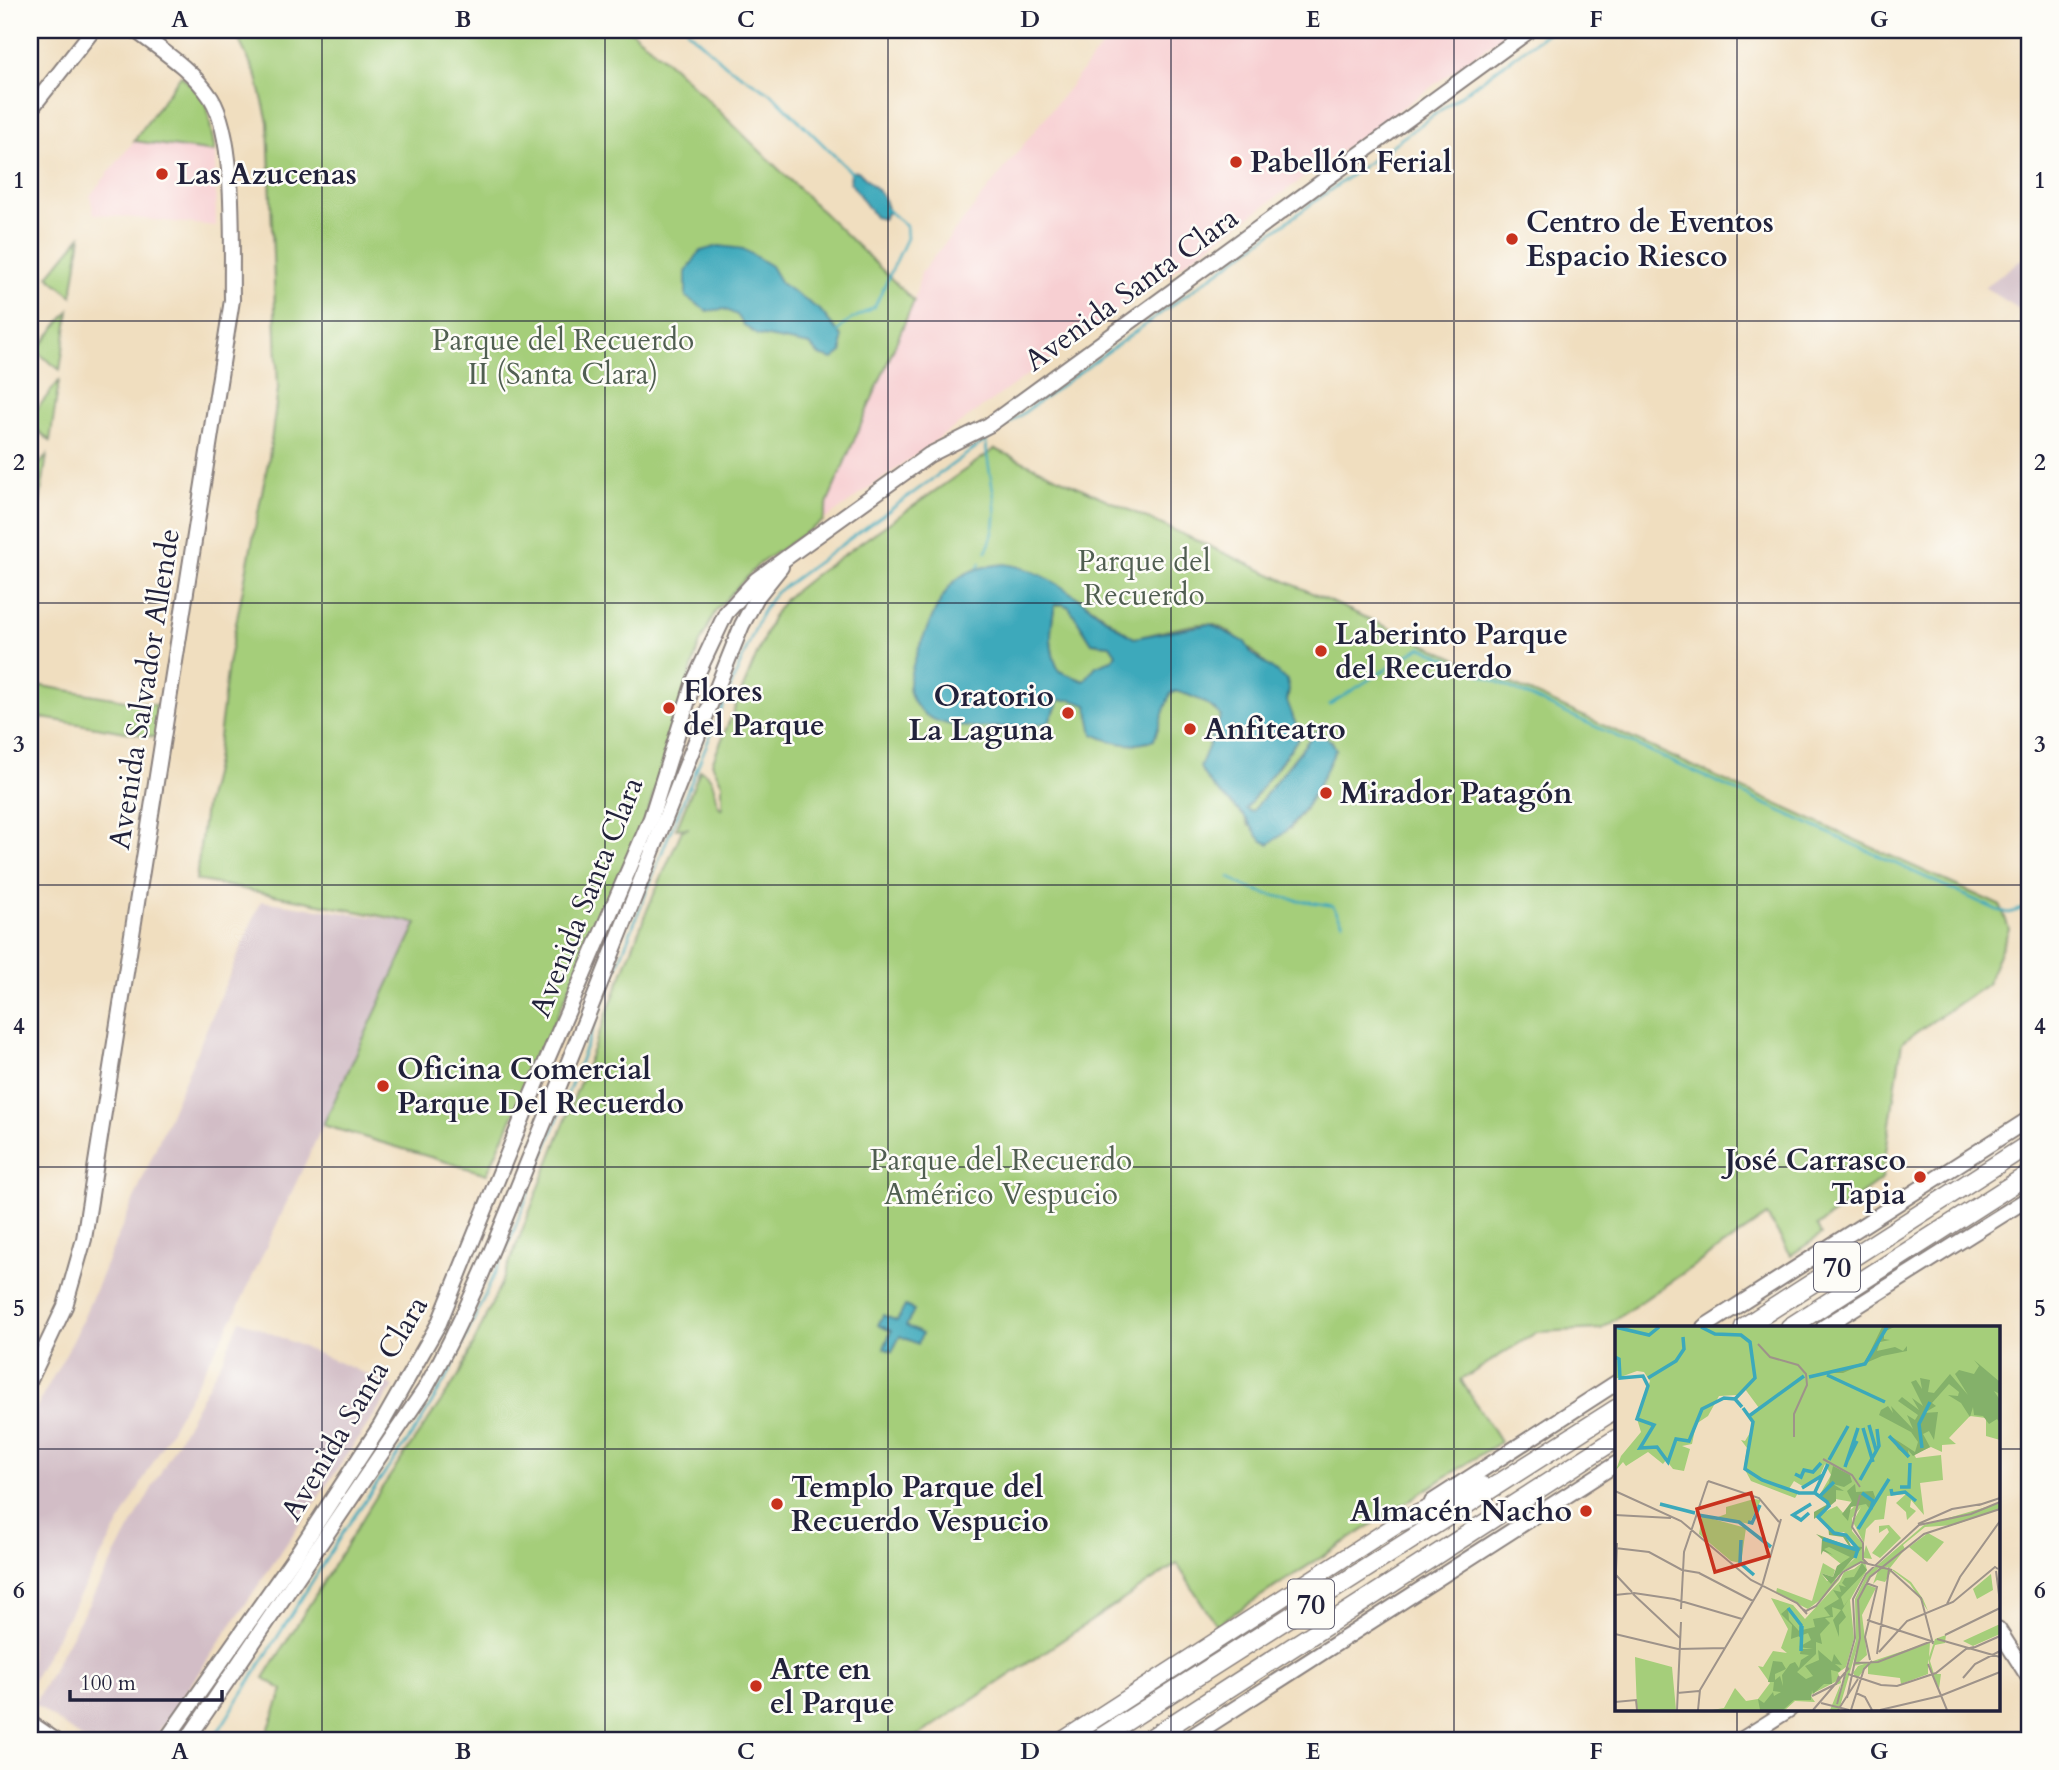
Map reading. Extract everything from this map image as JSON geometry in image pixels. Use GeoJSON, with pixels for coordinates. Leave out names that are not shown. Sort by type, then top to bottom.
{"type":"FeatureCollection","features":[{"type":"Feature","properties":{"kind":"highway","name":"70"},"geometry":{"type":"LineString","coordinates":[[1746,1326],[2029,1144]]}},
{"type":"Feature","properties":{"kind":"highway","name":"70"},"geometry":{"type":"LineString","coordinates":[[1792,1326],[2025,1178]]}},
{"type":"Feature","properties":{"kind":"highway","name":"70"},"geometry":{"type":"LineString","coordinates":[[1097,1740],[1615,1410]]}},
{"type":"Feature","properties":{"kind":"highway","name":"70"},"geometry":{"type":"LineString","coordinates":[[1148,1740],[1615,1440]]}},
{"type":"Feature","properties":{"kind":"highway"},"geometry":{"type":"LineString","coordinates":[[1400,1522],[1524,1468]]}},
{"type":"Feature","properties":{"kind":"highway"},"geometry":{"type":"LineString","coordinates":[[1171,1740],[1238,1681]]}},
{"type":"Feature","properties":{"kind":"main road"},"geometry":{"type":"LineString","coordinates":[[1063,1740],[1400,1522]]}},
{"type":"Feature","properties":{"kind":"street"},"geometry":{"type":"LineString","coordinates":[[30,110],[93,30]]}},
{"type":"Feature","properties":{"kind":"street","name":"Avenida Salvador Allende"},"geometry":{"type":"LineString","coordinates":[[30,1380],[65,1306],[84,1239],[232,300],[227,157],[218,113],[213,100],[196,80],[135,30]]}},
{"type":"Feature","properties":{"kind":"street","name":"Avenida Santa Clara"},"geometry":{"type":"LineString","coordinates":[[166,1740],[298,1552],[381,1425],[439,1323],[530,1098],[651,818],[686,705],[709,646],[726,614],[747,588],[790,555],[929,455],[989,425],[1530,30]]}},
{"type":"Feature","properties":{"kind":"street","name":"Avenida Santa Clara"},"geometry":{"type":"LineString","coordinates":[[187,1740],[425,1389],[446,1352],[482,1274],[729,658],[757,597],[790,555]]}},
{"type":"Feature","properties":{"kind":"street"},"geometry":{"type":"LineString","coordinates":[[709,646],[723,649],[729,658]]}},
{"type":"Feature","properties":{"kind":"street"},"geometry":{"type":"LineString","coordinates":[[1706,1326],[2029,1119]]}},
{"type":"Feature","properties":{"kind":"street"},"geometry":{"type":"LineString","coordinates":[[1827,1326],[2029,1198]]}},
{"type":"Feature","properties":{"kind":"street"},"geometry":{"type":"LineString","coordinates":[[1400,1522],[1615,1384]]}},
{"type":"Feature","properties":{"kind":"street"},"geometry":{"type":"LineString","coordinates":[[1186,1740],[1615,1465]]}},
{"type":"Feature","properties":{"kind":"street"},"geometry":{"type":"LineString","coordinates":[[2000,1632],[2029,1678]]}},
{"type":"Feature","properties":{"kind":"street"},"geometry":{"type":"LineString","coordinates":[[1741,1740],[1788,1710]]}},
{"type":"Feature","properties":{"kind":"street"},"geometry":{"type":"LineString","coordinates":[[30,1723],[55,1740]]}},
{"type":"Feature","properties":{"kind":"shaded area"},"geometry":{"type":"Polygon","coordinates":[[[1115,30],[1511,30],[823,521],[828,501],[914,301],[921,273],[1115,30]]]}},
{"type":"Feature","properties":{"kind":"shaded area","name":"Las Azucenas"},"geometry":{"type":"Polygon","coordinates":[[[134,141],[215,152],[216,226],[94,214],[90,196],[134,141]]]}},
{"type":"Feature","properties":{"kind":"shaded area"},"geometry":{"type":"Polygon","coordinates":[[[2029,254],[2029,315],[1984,287],[2029,254]]]}},
{"type":"Feature","properties":{"kind":"shaded area"},"geometry":{"type":"Polygon","coordinates":[[[261,901],[417,923],[235,1314],[30,1685],[30,1419],[76,1335],[261,901]]]}},
{"type":"Feature","properties":{"kind":"shaded area"},"geometry":{"type":"Polygon","coordinates":[[[240,1320],[394,1386],[153,1740],[84,1740],[34,1704],[223,1358],[240,1320]]]}},
{"type":"Feature","properties":{"kind":"green space","name":"Parque del Recuerdo II (Santa Clara)"},"geometry":{"type":"Polygon","coordinates":[[[234,30],[630,30],[674,67],[914,301],[828,501],[823,521],[759,564],[716,610],[699,645],[649,809],[487,1174],[323,1125],[417,923],[196,880],[205,807],[216,762],[228,664],[269,457],[278,389],[268,122],[257,77],[234,30]]]}},
{"type":"Feature","properties":{"kind":"green space"},"geometry":{"type":"Polygon","coordinates":[[[181,75],[206,101],[215,152],[134,141],[181,75]]]}},
{"type":"Feature","properties":{"kind":"green space"},"geometry":{"type":"Polygon","coordinates":[[[81,236],[72,296],[48,276],[81,236]]]}},
{"type":"Feature","properties":{"kind":"green space"},"geometry":{"type":"Polygon","coordinates":[[[69,311],[60,370],[36,351],[69,311]]]}},
{"type":"Feature","properties":{"kind":"green space"},"geometry":{"type":"Polygon","coordinates":[[[59,381],[50,441],[30,424],[30,418],[59,381]]]}},
{"type":"Feature","properties":{"kind":"green space","name":"Parque del Recuerdo Américo Vespucio"},"geometry":{"type":"Polygon","coordinates":[[[995,449],[2001,906],[2009,929],[1987,984],[1902,1042],[1882,1179],[1817,1226],[1821,1235],[1791,1255],[1767,1216],[1601,1329],[1537,1332],[1461,1380],[1500,1442],[1216,1625],[1177,1564],[912,1740],[273,1740],[266,1736],[283,1690],[264,1678],[379,1492],[459,1375],[504,1277],[648,908],[682,830],[689,828],[676,829],[700,770],[713,783],[721,809],[722,784],[712,763],[772,618],[786,598],[816,574],[995,449]],[[1064,590],[940,722],[1009,728],[1048,723],[1060,700],[1160,717],[1170,694],[1175,691],[1205,703],[1221,716],[1209,741],[1214,787],[1245,817],[1249,826],[1290,829],[1303,812],[1335,749],[1332,741],[1315,732],[1251,813],[1246,808],[1300,736],[1287,701],[1289,689],[1242,641],[1220,627],[1210,624],[1194,625],[1134,638],[1064,590]]]}},
{"type":"Feature","properties":{"kind":"green space"},"geometry":{"type":"Polygon","coordinates":[[[47,455],[38,514],[30,507],[30,476],[47,455]]]}},
{"type":"Feature","properties":{"kind":"green space"},"geometry":{"type":"Polygon","coordinates":[[[1055,605],[1069,607],[1092,643],[1110,645],[1116,654],[1112,660],[1096,666],[1084,681],[1059,671],[1053,654],[1053,613],[1055,605]]]}},
{"type":"Feature","properties":{"kind":"green space"},"geometry":{"type":"Polygon","coordinates":[[[30,684],[161,706],[156,737],[30,716],[30,684]]]}},
{"type":"Feature","properties":{"kind":"water"},"geometry":{"type":"Polygon","coordinates":[[[858,171],[883,196],[888,212],[883,219],[875,217],[850,182],[851,172],[858,171]]]}},
{"type":"Feature","properties":{"kind":"water"},"geometry":{"type":"Polygon","coordinates":[[[719,246],[743,249],[771,266],[781,283],[821,311],[842,337],[842,352],[833,359],[819,355],[810,345],[757,335],[744,325],[737,315],[724,309],[707,311],[686,297],[686,272],[700,251],[719,246]]]}},
{"type":"Feature","properties":{"kind":"water"},"geometry":{"type":"Polygon","coordinates":[[[1005,564],[1023,568],[1057,584],[1134,638],[1210,624],[1245,642],[1252,654],[1287,680],[1287,701],[1300,736],[1246,809],[1252,812],[1316,731],[1332,742],[1336,749],[1301,814],[1281,835],[1269,844],[1264,842],[1244,816],[1209,781],[1200,767],[1221,716],[1205,703],[1175,691],[1170,694],[1154,740],[1138,744],[1116,742],[1093,734],[1087,705],[1072,700],[1060,700],[1048,723],[1019,726],[964,727],[933,719],[922,712],[912,699],[909,683],[919,647],[945,593],[963,575],[976,569],[1005,564]],[[1055,605],[1051,630],[1053,655],[1059,671],[1084,681],[1096,666],[1112,660],[1116,654],[1110,645],[1092,643],[1069,607],[1055,605]]]}},
{"type":"Feature","properties":{"kind":"water"},"geometry":{"type":"Polygon","coordinates":[[[905,1306],[914,1310],[906,1326],[922,1334],[918,1344],[900,1336],[892,1352],[884,1348],[891,1331],[878,1325],[883,1315],[897,1321],[905,1306]]]}},
{"type":"Feature","properties":{"kind":"waterway"},"geometry":{"type":"LineString","coordinates":[[687,30],[727,66],[773,95],[853,174]]}},
{"type":"Feature","properties":{"kind":"waterway"},"geometry":{"type":"LineString","coordinates":[[213,1740],[345,1529],[417,1428],[450,1372],[511,1238],[666,842],[762,612],[774,594],[1551,30]]}},
{"type":"Feature","properties":{"kind":"waterway"},"geometry":{"type":"LineString","coordinates":[[837,333],[850,320],[875,306],[907,238],[906,226],[886,209]]}},
{"type":"Feature","properties":{"kind":"waterway"},"geometry":{"type":"LineString","coordinates":[[986,442],[995,523],[986,552]]}},
{"type":"Feature","properties":{"kind":"waterway"},"geometry":{"type":"LineString","coordinates":[[978,567],[980,563]]}},
{"type":"Feature","properties":{"kind":"waterway"},"geometry":{"type":"LineString","coordinates":[[1329,705],[1421,647],[1997,910],[2009,913],[2029,907]]}},
{"type":"Feature","properties":{"kind":"waterway"},"geometry":{"type":"LineString","coordinates":[[1229,877],[1266,894],[1333,906],[1343,923]]}},
{"type":"Feature","properties":{"kind":"place","name":"Pabellón Ferial"},"geometry":{"type":"Point","coordinates":[1236,162]}},
{"type":"Feature","properties":{"kind":"place","name":"Las Azucenas"},"geometry":{"type":"Point","coordinates":[162,174]}},
{"type":"Feature","properties":{"kind":"place","name":"Centro de Eventos Espacio Riesco"},"geometry":{"type":"Point","coordinates":[1512,239]}},
{"type":"Feature","properties":{"kind":"place","name":"Laberinto Parque del Recuerdo"},"geometry":{"type":"Point","coordinates":[1321,651]}},
{"type":"Feature","properties":{"kind":"place","name":"Flores del Parque"},"geometry":{"type":"Point","coordinates":[669,708]}},
{"type":"Feature","properties":{"kind":"place","name":"Oratorio La Laguna"},"geometry":{"type":"Point","coordinates":[1068,713]}},
{"type":"Feature","properties":{"kind":"place","name":"Anfiteatro"},"geometry":{"type":"Point","coordinates":[1190,729]}},
{"type":"Feature","properties":{"kind":"place","name":"Mirador Patagón"},"geometry":{"type":"Point","coordinates":[1326,793]}},
{"type":"Feature","properties":{"kind":"place","name":"Oficina Comercial Parque Del Recuerdo"},"geometry":{"type":"Point","coordinates":[383,1086]}},
{"type":"Feature","properties":{"kind":"place","name":"José Carrasco Tapia"},"geometry":{"type":"Point","coordinates":[1920,1177]}},
{"type":"Feature","properties":{"kind":"place","name":"Templo Parque del Recuerdo Vespucio"},"geometry":{"type":"Point","coordinates":[777,1504]}},
{"type":"Feature","properties":{"kind":"place","name":"Almacén Nacho"},"geometry":{"type":"Point","coordinates":[1586,1511]}},
{"type":"Feature","properties":{"kind":"place","name":"Arte en el Parque"},"geometry":{"type":"Point","coordinates":[756,1686]}},
{"type":"Feature","properties":{"kind":"park label","name":"Parque del Recuerdo"},"geometry":{"type":"Point","coordinates":[1144,578]}}]}
